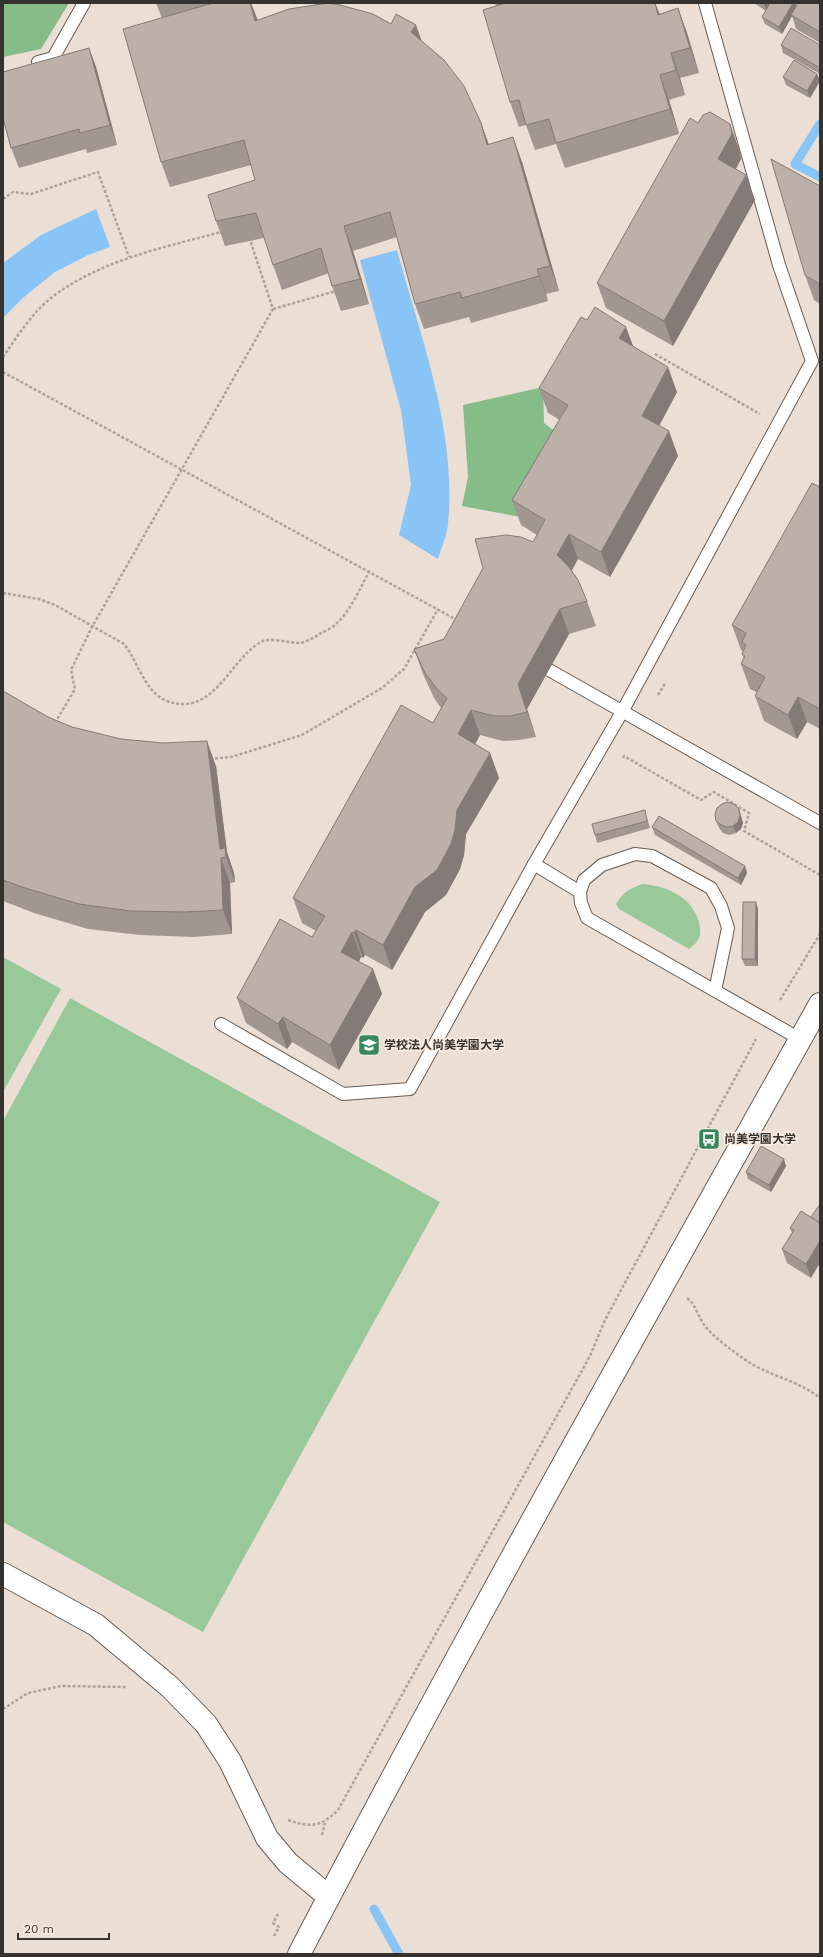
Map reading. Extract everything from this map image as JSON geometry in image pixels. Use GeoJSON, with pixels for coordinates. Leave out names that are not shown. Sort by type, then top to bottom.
{"type":"FeatureCollection","features":[{"type":"Feature","properties":{"kind":"street"},"geometry":{"type":"LineString","coordinates":[[299,1954],[419,1729],[820,1004]]}},
{"type":"Feature","properties":{"kind":"street"},"geometry":{"type":"LineString","coordinates":[[3,1574],[96,1625],[170,1688],[206,1724],[230,1760],[267,1838],[288,1863],[329,1898]]}},
{"type":"Feature","properties":{"kind":"lane"},"geometry":{"type":"LineString","coordinates":[[25,66],[53,58],[84,3]]}},
{"type":"Feature","properties":{"kind":"lane"},"geometry":{"type":"LineString","coordinates":[[221,1024],[343,1094],[410,1089],[534,864],[622,712],[812,361],[779,265],[705,3]]}},
{"type":"Feature","properties":{"kind":"lane"},"geometry":{"type":"LineString","coordinates":[[549,670],[820,823]]}},
{"type":"Feature","properties":{"kind":"lane"},"geometry":{"type":"LineString","coordinates":[[715,991],[728,928],[721,906],[712,888],[652,856],[635,854],[602,865],[584,880],[580,892],[581,903],[587,918],[715,991],[800,1039]]}},
{"type":"Feature","properties":{"kind":"lane"},"geometry":{"type":"LineString","coordinates":[[534,864],[580,892]]}},
{"type":"Feature","properties":{"kind":"path"},"geometry":{"type":"LineString","coordinates":[[3,199],[13,192],[31,194],[98,172],[128,257]]}},
{"type":"Feature","properties":{"kind":"path"},"geometry":{"type":"LineString","coordinates":[[3,357],[25,324],[51,298],[87,276],[128,257],[221,232]]}},
{"type":"Feature","properties":{"kind":"path"},"geometry":{"type":"LineString","coordinates":[[250,240],[273,309]]}},
{"type":"Feature","properties":{"kind":"path"},"geometry":{"type":"LineString","coordinates":[[52,728],[75,689],[71,670],[92,627],[273,309],[336,291]]}},
{"type":"Feature","properties":{"kind":"path"},"geometry":{"type":"LineString","coordinates":[[655,354],[778,424]]}},
{"type":"Feature","properties":{"kind":"path"},"geometry":{"type":"LineString","coordinates":[[3,372],[459,621]]}},
{"type":"Feature","properties":{"kind":"path"},"geometry":{"type":"LineString","coordinates":[[3,593],[39,599],[55,605],[124,644],[132,654],[138,668],[154,693],[167,701],[184,704],[199,701],[226,679],[249,650],[263,641],[301,643],[337,623],[350,606],[369,572]]}},
{"type":"Feature","properties":{"kind":"path"},"geometry":{"type":"LineString","coordinates":[[204,760],[231,757],[302,735],[382,688],[404,669],[438,609]]}},
{"type":"Feature","properties":{"kind":"path"},"geometry":{"type":"LineString","coordinates":[[655,701],[666,682]]}},
{"type":"Feature","properties":{"kind":"path"},"geometry":{"type":"LineString","coordinates":[[621,761],[624,756],[701,800],[714,792],[749,813],[744,831],[820,875]]}},
{"type":"Feature","properties":{"kind":"path"},"geometry":{"type":"LineString","coordinates":[[780,1000],[820,934]]}},
{"type":"Feature","properties":{"kind":"path"},"geometry":{"type":"LineString","coordinates":[[322,1835],[325,1823],[338,1810],[582,1370],[605,1320],[756,1039]]}},
{"type":"Feature","properties":{"kind":"path"},"geometry":{"type":"LineString","coordinates":[[665,1283],[688,1299],[697,1308],[703,1324],[745,1360],[769,1372],[797,1383],[820,1398]]}},
{"type":"Feature","properties":{"kind":"path"},"geometry":{"type":"LineString","coordinates":[[3,1709],[28,1692],[61,1686],[170,1688]]}},
{"type":"Feature","properties":{"kind":"path"},"geometry":{"type":"LineString","coordinates":[[281,1817],[304,1824],[325,1823]]}},
{"type":"Feature","properties":{"kind":"path"},"geometry":{"type":"LineString","coordinates":[[274,1936],[278,1927],[273,1923],[278,1914]]}},
{"type":"Feature","properties":{"kind":"green space"},"geometry":{"type":"Polygon","coordinates":[[[3,3],[69,3],[41,49],[3,57],[3,3]]]}},
{"type":"Feature","properties":{"kind":"green space"},"geometry":{"type":"Polygon","coordinates":[[[543,387],[544,423],[560,435],[520,517],[462,506],[468,477],[463,405],[543,387]]]}},
{"type":"Feature","properties":{"kind":"green space"},"geometry":{"type":"Polygon","coordinates":[[[643,884],[661,887],[677,894],[691,906],[696,913],[699,922],[700,934],[696,943],[689,949],[619,909],[616,904],[621,896],[634,887],[643,884]]]}},
{"type":"Feature","properties":{"kind":"green space"},"geometry":{"type":"Polygon","coordinates":[[[3,957],[61,989],[3,1092],[3,957]]]}},
{"type":"Feature","properties":{"kind":"green space"},"geometry":{"type":"Polygon","coordinates":[[[70,998],[440,1202],[203,1632],[3,1522],[3,1121],[70,998]]]}},
{"type":"Feature","properties":{"kind":"water"},"geometry":{"type":"Polygon","coordinates":[[[96,209],[110,247],[88,255],[55,272],[24,297],[3,318],[3,263],[41,235],[96,209]]]}},
{"type":"Feature","properties":{"kind":"water"},"geometry":{"type":"Polygon","coordinates":[[[397,250],[435,386],[447,454],[449,489],[448,524],[438,559],[399,535],[411,485],[401,410],[360,260],[397,250]]]}},
{"type":"Feature","properties":{"kind":"building"},"geometry":{"type":"Polygon","coordinates":[[[213,3],[250,3],[255,21],[289,9],[328,3],[373,14],[391,24],[396,14],[416,25],[411,32],[444,60],[464,86],[481,123],[487,145],[513,137],[550,266],[537,269],[539,276],[462,298],[460,292],[415,304],[390,212],[344,226],[360,279],[332,286],[321,248],[273,265],[256,213],[216,221],[208,195],[255,180],[244,140],[161,162],[123,29],[213,3]]]}},
{"type":"Feature","properties":{"kind":"building"},"geometry":{"type":"Polygon","coordinates":[[[505,3],[655,3],[658,15],[678,8],[690,48],[671,53],[676,70],[660,75],[670,109],[556,143],[549,119],[526,125],[519,100],[510,102],[483,10],[505,3]]]}},
{"type":"Feature","properties":{"kind":"building"},"geometry":{"type":"Polygon","coordinates":[[[770,3],[793,3],[779,27],[762,17],[770,3]]]}},
{"type":"Feature","properties":{"kind":"building"},"geometry":{"type":"Polygon","coordinates":[[[798,3],[817,3],[820,5],[820,32],[791,15],[798,3]]]}},
{"type":"Feature","properties":{"kind":"building"},"geometry":{"type":"Polygon","coordinates":[[[791,28],[820,45],[820,68],[781,45],[791,28]]]}},
{"type":"Feature","properties":{"kind":"building"},"geometry":{"type":"Polygon","coordinates":[[[89,48],[110,125],[80,133],[79,129],[11,148],[3,118],[3,72],[89,48]]]}},
{"type":"Feature","properties":{"kind":"building"},"geometry":{"type":"Polygon","coordinates":[[[794,60],[817,74],[807,91],[783,77],[794,60]]]}},
{"type":"Feature","properties":{"kind":"building"},"geometry":{"type":"Polygon","coordinates":[[[710,112],[730,124],[732,134],[718,159],[746,175],[664,321],[597,283],[690,118],[698,123],[703,115],[710,112]]]}},
{"type":"Feature","properties":{"kind":"building"},"geometry":{"type":"Polygon","coordinates":[[[771,159],[820,186],[820,284],[805,275],[771,159]]]}},
{"type":"Feature","properties":{"kind":"building"},"geometry":{"type":"Polygon","coordinates":[[[595,307],[626,327],[619,338],[668,367],[642,416],[669,431],[601,552],[569,534],[557,555],[569,567],[578,580],[587,601],[560,609],[518,684],[527,712],[510,716],[494,716],[471,710],[458,734],[490,753],[457,810],[455,830],[451,844],[437,870],[415,887],[383,945],[356,930],[354,933],[352,932],[341,952],[373,969],[330,1045],[283,1017],[278,1024],[237,998],[280,919],[312,937],[325,916],[293,898],[401,705],[433,723],[447,698],[438,690],[425,673],[414,649],[444,639],[483,568],[475,539],[506,535],[521,537],[533,542],[545,520],[512,500],[568,405],[539,388],[581,317],[587,320],[595,307]]]}},
{"type":"Feature","properties":{"kind":"building"},"geometry":{"type":"Polygon","coordinates":[[[812,483],[820,487],[820,709],[798,697],[788,715],[755,696],[765,677],[741,664],[745,656],[742,654],[746,645],[742,642],[746,633],[732,625],[812,483]]]}},
{"type":"Feature","properties":{"kind":"building"},"geometry":{"type":"Polygon","coordinates":[[[3,691],[48,717],[72,727],[121,739],[163,743],[207,741],[220,849],[225,848],[226,857],[221,858],[223,910],[185,912],[131,911],[79,904],[3,880],[3,691]]]}},
{"type":"Feature","properties":{"kind":"building"},"geometry":{"type":"Polygon","coordinates":[[[728,802],[734,804],[739,809],[740,815],[738,822],[733,826],[727,827],[716,821],[715,814],[717,808],[728,802]]]}},
{"type":"Feature","properties":{"kind":"building"},"geometry":{"type":"Polygon","coordinates":[[[645,810],[647,821],[595,835],[592,824],[645,810]]]}},
{"type":"Feature","properties":{"kind":"building"},"geometry":{"type":"Polygon","coordinates":[[[659,816],[745,866],[738,878],[652,827],[659,816]]]}},
{"type":"Feature","properties":{"kind":"building"},"geometry":{"type":"Polygon","coordinates":[[[743,902],[756,902],[755,959],[742,959],[743,902]]]}},
{"type":"Feature","properties":{"kind":"building"},"geometry":{"type":"Polygon","coordinates":[[[761,1146],[784,1159],[769,1185],[746,1172],[761,1146]]]}},
{"type":"Feature","properties":{"kind":"building"},"geometry":{"type":"Polygon","coordinates":[[[820,1204],[820,1223],[811,1217],[820,1204]]]}},
{"type":"Feature","properties":{"kind":"building"},"geometry":{"type":"Polygon","coordinates":[[[801,1211],[820,1223],[820,1241],[806,1264],[782,1249],[794,1230],[790,1228],[801,1211]]]}},
{"type":"Feature","properties":{"kind":"waterway"},"geometry":{"type":"LineString","coordinates":[[820,124],[795,164],[820,177]]}},
{"type":"Feature","properties":{"kind":"waterway"},"geometry":{"type":"LineString","coordinates":[[374,1909],[399,1954]]}},
{"type":"Feature","properties":{"kind":"place","name":"学校法人尚美学園大学"},"geometry":{"type":"Point","coordinates":[369,1045]}},
{"type":"Feature","properties":{"kind":"place","name":"尚美学園大学"},"geometry":{"type":"Point","coordinates":[709,1139]}}]}
